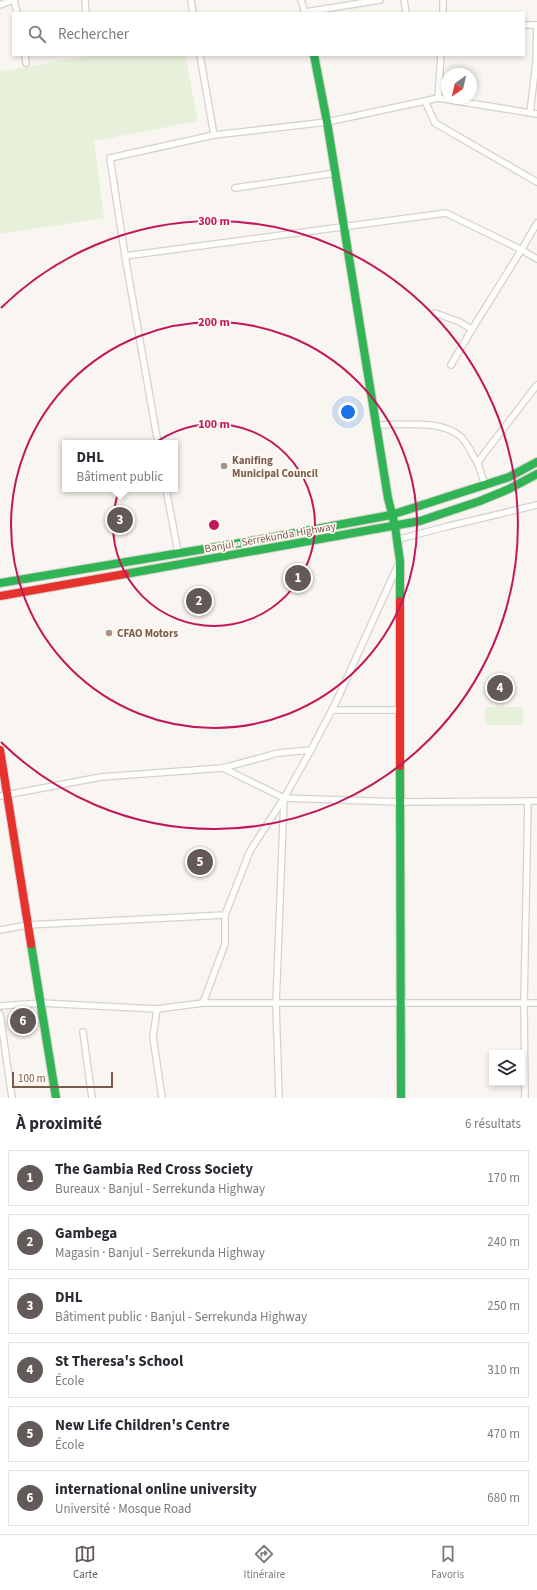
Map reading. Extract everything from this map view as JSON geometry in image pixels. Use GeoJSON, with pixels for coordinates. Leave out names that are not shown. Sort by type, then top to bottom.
{"type":"FeatureCollection","features":[{"type":"Feature","properties":{"kind":"main road"},"geometry":{"type":"LineString","coordinates":[[314,56],[328,122],[376,425],[400,561],[401,1098]]}},
{"type":"Feature","properties":{"kind":"main road","name":"Banjul - Serrekunda Highway"},"geometry":{"type":"LineString","coordinates":[[0,583],[178,552],[246,542],[391,515],[509,477],[537,462]]}},
{"type":"Feature","properties":{"kind":"main road","name":"Banjul - Serrekunda Highway"},"geometry":{"type":"LineString","coordinates":[[0,596],[395,526],[426,519],[503,492],[537,474]]}},
{"type":"Feature","properties":{"kind":"main road"},"geometry":{"type":"LineString","coordinates":[[0,750],[3,795],[41,1002],[56,1098]]}},
{"type":"Feature","properties":{"kind":"street"},"geometry":{"type":"LineString","coordinates":[[0,5],[14,0],[17,12]]}},
{"type":"Feature","properties":{"kind":"street"},"geometry":{"type":"LineString","coordinates":[[85,0],[86,12]]}},
{"type":"Feature","properties":{"kind":"street"},"geometry":{"type":"LineString","coordinates":[[191,0],[193,12]]}},
{"type":"Feature","properties":{"kind":"street"},"geometry":{"type":"LineString","coordinates":[[301,0],[305,12],[380,0]]}},
{"type":"Feature","properties":{"kind":"street"},"geometry":{"type":"LineString","coordinates":[[404,0],[406,12]]}},
{"type":"Feature","properties":{"kind":"street"},"geometry":{"type":"LineString","coordinates":[[442,0],[443,12]]}},
{"type":"Feature","properties":{"kind":"street"},"geometry":{"type":"LineString","coordinates":[[525,25],[537,25],[536,62],[530,113]]}},
{"type":"Feature","properties":{"kind":"street"},"geometry":{"type":"LineString","coordinates":[[25,56],[26,63]]}},
{"type":"Feature","properties":{"kind":"street"},"geometry":{"type":"LineString","coordinates":[[200,56],[214,136]]}},
{"type":"Feature","properties":{"kind":"street"},"geometry":{"type":"LineString","coordinates":[[438,98],[441,56]]}},
{"type":"Feature","properties":{"kind":"street"},"geometry":{"type":"LineString","coordinates":[[157,440],[125,256],[110,158],[214,136],[328,122],[438,98],[537,114]]}},
{"type":"Feature","properties":{"kind":"street"},"geometry":{"type":"LineString","coordinates":[[425,101],[435,123],[537,182]]}},
{"type":"Feature","properties":{"kind":"street"},"geometry":{"type":"LineString","coordinates":[[235,188],[336,173]]}},
{"type":"Feature","properties":{"kind":"street"},"geometry":{"type":"LineString","coordinates":[[125,256],[446,213],[522,250],[537,259]]}},
{"type":"Feature","properties":{"kind":"street"},"geometry":{"type":"LineString","coordinates":[[451,365],[471,329],[522,250],[537,223]]}},
{"type":"Feature","properties":{"kind":"street"},"geometry":{"type":"LineString","coordinates":[[435,313],[460,322],[471,329]]}},
{"type":"Feature","properties":{"kind":"street"},"geometry":{"type":"LineString","coordinates":[[478,464],[537,386]]}},
{"type":"Feature","properties":{"kind":"street"},"geometry":{"type":"LineString","coordinates":[[376,425],[438,425],[451,429],[462,438],[478,464],[485,485]]}},
{"type":"Feature","properties":{"kind":"street"},"geometry":{"type":"LineString","coordinates":[[167,492],[178,552]]}},
{"type":"Feature","properties":{"kind":"street"},"geometry":{"type":"LineString","coordinates":[[396,540],[537,505]]}},
{"type":"Feature","properties":{"kind":"street"},"geometry":{"type":"LineString","coordinates":[[203,1004],[224,944],[225,915],[250,851],[284,798],[332,710],[400,561]]}},
{"type":"Feature","properties":{"kind":"street"},"geometry":{"type":"LineString","coordinates":[[332,710],[400,710]]}},
{"type":"Feature","properties":{"kind":"street"},"geometry":{"type":"LineString","coordinates":[[3,795],[102,777],[223,768],[278,753],[311,750]]}},
{"type":"Feature","properties":{"kind":"street"},"geometry":{"type":"LineString","coordinates":[[223,768],[284,798],[400,802],[537,801]]}},
{"type":"Feature","properties":{"kind":"street"},"geometry":{"type":"LineString","coordinates":[[279,1098],[276,1004],[284,798]]}},
{"type":"Feature","properties":{"kind":"street"},"geometry":{"type":"LineString","coordinates":[[525,1098],[524,1003],[528,801]]}},
{"type":"Feature","properties":{"kind":"street"},"geometry":{"type":"LineString","coordinates":[[0,930],[27,925],[225,915]]}},
{"type":"Feature","properties":{"kind":"street"},"geometry":{"type":"LineString","coordinates":[[0,1006],[41,1002],[157,1009],[203,1004],[402,1002],[537,1003]]}},
{"type":"Feature","properties":{"kind":"street"},"geometry":{"type":"LineString","coordinates":[[157,1009],[153,1037],[162,1098]]}},
{"type":"Feature","properties":{"kind":"street"},"geometry":{"type":"LineString","coordinates":[[0,1014],[12,1098]]}},
{"type":"Feature","properties":{"kind":"street"},"geometry":{"type":"LineString","coordinates":[[83,1032],[92,1098]]}},
{"type":"Feature","properties":{"kind":"green space"},"geometry":{"type":"Polygon","coordinates":[[[87,56],[185,56],[198,121],[94,141],[104,218],[0,234],[0,72],[87,56]]]}},
{"type":"Feature","properties":{"kind":"green space"},"geometry":{"type":"Polygon","coordinates":[[[485,707],[523,707],[523,725],[486,725],[485,707]]]}},
{"type":"Feature","properties":{"kind":"traffic: fast"},"geometry":{"type":"LineString","coordinates":[[314,56],[327,122],[388,498],[395,526],[400,561],[400,601]]}},
{"type":"Feature","properties":{"kind":"traffic: fast"},"geometry":{"type":"LineString","coordinates":[[0,583],[246,542],[391,515],[509,477],[537,462]]}},
{"type":"Feature","properties":{"kind":"traffic: fast"},"geometry":{"type":"LineString","coordinates":[[125,574],[420,521],[480,501],[509,489],[537,474]]}},
{"type":"Feature","properties":{"kind":"traffic: fast"},"geometry":{"type":"LineString","coordinates":[[400,766],[401,1098]]}},
{"type":"Feature","properties":{"kind":"traffic: fast"},"geometry":{"type":"LineString","coordinates":[[31,944],[56,1098]]}},
{"type":"Feature","properties":{"kind":"traffic: jam"},"geometry":{"type":"LineString","coordinates":[[0,596],[125,574]]}},
{"type":"Feature","properties":{"kind":"traffic: jam"},"geometry":{"type":"LineString","coordinates":[[400,601],[400,766]]}},
{"type":"Feature","properties":{"kind":"traffic: jam"},"geometry":{"type":"LineString","coordinates":[[0,750],[31,944]]}},
{"type":"Feature","properties":{"kind":"place","name":"Kanifing Municipal Council"},"geometry":{"type":"Point","coordinates":[224,466]}},
{"type":"Feature","properties":{"kind":"place","name":"DHL"},"geometry":{"type":"Point","coordinates":[120,520]}},
{"type":"Feature","properties":{"kind":"place","name":"The Gambia Red Cross Society"},"geometry":{"type":"Point","coordinates":[298,578]}},
{"type":"Feature","properties":{"kind":"place","name":"Gambega"},"geometry":{"type":"Point","coordinates":[199,601]}},
{"type":"Feature","properties":{"kind":"place","name":"CFAO Motors"},"geometry":{"type":"Point","coordinates":[109,633]}},
{"type":"Feature","properties":{"kind":"place","name":"St Theresa's School"},"geometry":{"type":"Point","coordinates":[500,688]}},
{"type":"Feature","properties":{"kind":"place","name":"New Life Children's Centre"},"geometry":{"type":"Point","coordinates":[200,862]}},
{"type":"Feature","properties":{"kind":"place","name":"international online university"},"geometry":{"type":"Point","coordinates":[23,1021]}}]}
